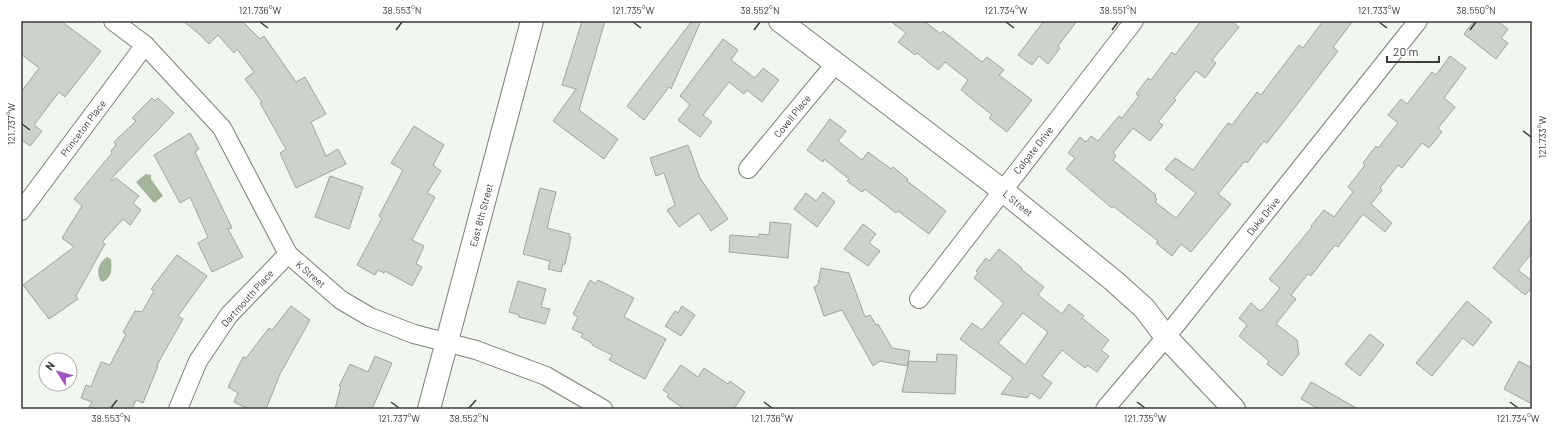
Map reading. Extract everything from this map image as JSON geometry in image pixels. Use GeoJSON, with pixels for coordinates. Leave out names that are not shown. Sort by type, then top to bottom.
{"type":"FeatureCollection","features":[{"type":"Feature","properties":{"kind":"street","name":"K Street"},"geometry":{"type":"LineString","coordinates":[[113,21],[145,45],[222,128],[288,254],[342,300],[370,317],[414,334],[476,350],[546,376],[603,409]]}},
{"type":"Feature","properties":{"kind":"street","name":"East 8th Street"},"geometry":{"type":"LineString","coordinates":[[429,409],[448,343],[532,21]]}},
{"type":"Feature","properties":{"kind":"street","name":"L Street"},"geometry":{"type":"LineString","coordinates":[[780,21],[836,62],[1002,190],[1114,281],[1144,308],[1166,337],[1234,409]]}},
{"type":"Feature","properties":{"kind":"street","name":"Colgate Drive"},"geometry":{"type":"LineString","coordinates":[[919,299],[1134,21]]}},
{"type":"Feature","properties":{"kind":"street","name":"Duke Drive"},"geometry":{"type":"LineString","coordinates":[[1106,409],[1166,337],[1418,21]]}},
{"type":"Feature","properties":{"kind":"street","name":"Princeton Place"},"geometry":{"type":"LineString","coordinates":[[21,211],[145,45]]}},
{"type":"Feature","properties":{"kind":"street","name":"Covell Place"},"geometry":{"type":"LineString","coordinates":[[748,169],[836,62]]}},
{"type":"Feature","properties":{"kind":"street","name":"Dartmouth Place"},"geometry":{"type":"LineString","coordinates":[[178,409],[198,361],[229,315],[288,254]]}},
{"type":"Feature","properties":{"kind":"shaded area"},"geometry":{"type":"Polygon","coordinates":[[[146,174],[151,175],[151,179],[163,196],[154,203],[136,182],[146,174]]]}},
{"type":"Feature","properties":{"kind":"shaded area"},"geometry":{"type":"Polygon","coordinates":[[[107,257],[111,259],[111,269],[110,275],[103,282],[100,280],[98,270],[102,261],[107,257]]]}},
{"type":"Feature","properties":{"kind":"building"},"geometry":{"type":"Polygon","coordinates":[[[21,21],[61,21],[101,51],[65,97],[59,92],[34,125],[42,131],[30,146],[22,140],[21,142],[21,92],[39,68],[21,54],[21,21]]]}},
{"type":"Feature","properties":{"kind":"building"},"geometry":{"type":"Polygon","coordinates":[[[183,21],[242,21],[260,39],[264,36],[296,82],[305,77],[326,114],[311,122],[326,156],[338,149],[346,164],[296,188],[280,153],[286,149],[260,103],[262,102],[245,79],[254,72],[237,49],[234,53],[218,35],[209,44],[183,21]]]}},
{"type":"Feature","properties":{"kind":"building"},"geometry":{"type":"Polygon","coordinates":[[[582,21],[605,21],[579,110],[618,139],[604,159],[553,121],[576,89],[562,85],[582,21]]]}},
{"type":"Feature","properties":{"kind":"building"},"geometry":{"type":"Polygon","coordinates":[[[692,21],[701,21],[671,89],[669,87],[644,120],[627,106],[692,21]]]}},
{"type":"Feature","properties":{"kind":"building"},"geometry":{"type":"Polygon","coordinates":[[[890,21],[924,21],[941,34],[943,31],[982,62],[987,57],[1004,70],[999,75],[1032,100],[1007,132],[989,118],[992,115],[961,90],[968,80],[945,62],[938,70],[917,53],[915,55],[898,42],[906,33],[890,21]]]}},
{"type":"Feature","properties":{"kind":"building"},"geometry":{"type":"Polygon","coordinates":[[[1044,21],[1077,21],[1058,46],[1060,48],[1048,64],[1039,56],[1032,65],[1018,55],[1044,21]]]}},
{"type":"Feature","properties":{"kind":"building"},"geometry":{"type":"Polygon","coordinates":[[[1201,21],[1231,21],[1239,27],[1212,60],[1216,63],[1205,78],[1196,71],[1174,98],[1176,100],[1158,122],[1163,125],[1150,141],[1133,128],[1113,153],[1116,156],[1113,160],[1156,195],[1155,197],[1157,199],[1155,202],[1176,218],[1196,193],[1165,169],[1175,158],[1193,170],[1228,123],[1232,125],[1257,92],[1261,95],[1299,45],[1303,48],[1323,21],[1353,21],[1333,47],[1338,51],[1292,111],[1267,143],[1264,141],[1247,163],[1245,161],[1218,194],[1231,204],[1191,252],[1181,244],[1172,256],[1156,243],[1158,241],[1113,206],[1112,208],[1066,169],[1075,158],[1068,153],[1080,137],[1086,142],[1091,136],[1098,141],[1119,116],[1122,118],[1139,96],[1136,94],[1148,78],[1151,80],[1172,52],[1175,55],[1201,21]]]}},
{"type":"Feature","properties":{"kind":"building"},"geometry":{"type":"Polygon","coordinates":[[[1474,21],[1497,21],[1508,29],[1501,38],[1508,43],[1496,59],[1464,34],[1474,21]]]}},
{"type":"Feature","properties":{"kind":"building"},"geometry":{"type":"Polygon","coordinates":[[[723,39],[738,50],[731,60],[755,78],[763,68],[779,80],[762,102],[747,90],[744,94],[729,82],[703,115],[712,122],[700,137],[678,120],[690,105],[680,96],[723,39]]]}},
{"type":"Feature","properties":{"kind":"building"},"geometry":{"type":"Polygon","coordinates":[[[1450,56],[1466,68],[1444,98],[1455,107],[1438,128],[1442,132],[1429,148],[1422,143],[1402,168],[1398,165],[1380,188],[1382,190],[1371,204],[1392,223],[1385,232],[1363,214],[1338,247],[1335,245],[1311,276],[1308,274],[1291,295],[1296,299],[1276,324],[1297,340],[1299,354],[1282,376],[1267,364],[1269,361],[1239,336],[1247,325],[1239,318],[1251,303],[1260,311],[1263,309],[1280,288],[1269,279],[1312,227],[1311,226],[1324,210],[1334,217],[1353,192],[1348,187],[1365,165],[1363,163],[1376,146],[1378,148],[1398,123],[1388,115],[1401,99],[1407,104],[1432,72],[1436,75],[1450,56]]]}},
{"type":"Feature","properties":{"kind":"building"},"geometry":{"type":"Polygon","coordinates":[[[152,98],[155,101],[158,98],[174,113],[110,180],[111,181],[116,178],[139,196],[133,203],[141,210],[130,225],[123,219],[102,242],[105,244],[76,296],[78,299],[49,319],[23,285],[74,247],[62,238],[82,206],[74,199],[112,153],[111,151],[116,145],[114,142],[136,121],[132,118],[152,98]]]}},
{"type":"Feature","properties":{"kind":"building"},"geometry":{"type":"Polygon","coordinates":[[[830,119],[846,131],[838,141],[862,160],[868,152],[891,169],[893,167],[908,179],[907,181],[946,211],[929,234],[898,211],[896,213],[865,189],[862,192],[847,181],[849,179],[824,159],[823,162],[807,150],[830,119]]]}},
{"type":"Feature","properties":{"kind":"building"},"geometry":{"type":"Polygon","coordinates":[[[414,126],[444,145],[433,165],[441,171],[427,193],[435,197],[412,240],[424,246],[416,264],[422,267],[412,286],[385,271],[384,273],[378,270],[375,275],[357,265],[382,218],[379,216],[403,170],[391,163],[414,126]]]}},
{"type":"Feature","properties":{"kind":"building"},"geometry":{"type":"Polygon","coordinates":[[[190,133],[199,149],[195,152],[232,228],[228,229],[243,257],[212,272],[198,243],[208,237],[190,197],[180,203],[154,155],[190,133]]]}},
{"type":"Feature","properties":{"kind":"building"},"geometry":{"type":"Polygon","coordinates":[[[688,145],[700,178],[728,219],[711,231],[699,213],[679,227],[667,210],[675,205],[664,173],[656,176],[650,158],[688,145]]]}},
{"type":"Feature","properties":{"kind":"building"},"geometry":{"type":"Polygon","coordinates":[[[330,176],[363,187],[349,229],[315,217],[330,176]]]}},
{"type":"Feature","properties":{"kind":"building"},"geometry":{"type":"Polygon","coordinates":[[[540,188],[556,192],[547,228],[570,234],[569,237],[571,237],[565,264],[563,264],[561,272],[548,269],[550,261],[523,254],[540,188]]]}},
{"type":"Feature","properties":{"kind":"building"},"geometry":{"type":"Polygon","coordinates":[[[823,192],[835,202],[817,227],[794,209],[806,193],[816,201],[823,192]]]}},
{"type":"Feature","properties":{"kind":"building"},"geometry":{"type":"Polygon","coordinates":[[[1532,218],[1532,253],[1518,270],[1532,281],[1532,287],[1525,295],[1493,268],[1532,218]]]}},
{"type":"Feature","properties":{"kind":"building"},"geometry":{"type":"Polygon","coordinates":[[[770,222],[791,224],[788,258],[729,252],[730,235],[758,237],[759,234],[769,235],[770,222]]]}},
{"type":"Feature","properties":{"kind":"building"},"geometry":{"type":"Polygon","coordinates":[[[863,224],[876,234],[869,243],[880,251],[868,266],[844,249],[863,224]]]}},
{"type":"Feature","properties":{"kind":"building"},"geometry":{"type":"Polygon","coordinates":[[[999,249],[1044,287],[1038,295],[1062,314],[1069,304],[1084,316],[1082,318],[1109,340],[1101,350],[1109,356],[1097,372],[1087,365],[1085,368],[1062,350],[1042,376],[1052,383],[1040,399],[1031,393],[1027,398],[1001,394],[1013,378],[960,339],[972,323],[982,330],[1004,303],[974,278],[978,273],[976,271],[986,258],[989,261],[999,249]],[[1023,313],[998,343],[1025,365],[1048,332],[1023,313]]]}},
{"type":"Feature","properties":{"kind":"building"},"geometry":{"type":"Polygon","coordinates":[[[177,255],[207,276],[178,316],[183,319],[157,365],[158,366],[143,403],[136,400],[132,409],[88,409],[92,402],[81,398],[86,385],[91,387],[101,362],[110,365],[126,334],[123,332],[135,311],[142,312],[154,291],[151,289],[177,255]]]}},
{"type":"Feature","properties":{"kind":"building"},"geometry":{"type":"Polygon","coordinates":[[[821,268],[849,273],[865,317],[870,315],[876,325],[878,324],[892,348],[910,351],[907,366],[880,361],[873,366],[842,310],[824,316],[814,287],[818,285],[821,268]]]}},
{"type":"Feature","properties":{"kind":"building"},"geometry":{"type":"Polygon","coordinates":[[[590,280],[596,284],[598,280],[634,298],[624,317],[666,339],[645,379],[609,360],[612,355],[592,345],[592,343],[581,337],[583,334],[572,329],[578,317],[573,314],[590,280]]]}},
{"type":"Feature","properties":{"kind":"building"},"geometry":{"type":"Polygon","coordinates":[[[518,281],[546,289],[541,307],[550,309],[545,324],[519,317],[519,315],[509,312],[518,281]]]}},
{"type":"Feature","properties":{"kind":"building"},"geometry":{"type":"Polygon","coordinates":[[[1467,301],[1492,322],[1473,346],[1463,338],[1432,376],[1416,363],[1467,301]]]}},
{"type":"Feature","properties":{"kind":"building"},"geometry":{"type":"Polygon","coordinates":[[[291,306],[310,320],[280,374],[266,409],[249,409],[234,402],[238,393],[228,387],[243,357],[246,358],[269,328],[272,330],[291,306]]]}},
{"type":"Feature","properties":{"kind":"building"},"geometry":{"type":"Polygon","coordinates":[[[682,306],[695,315],[681,336],[665,326],[675,311],[678,313],[682,306]]]}},
{"type":"Feature","properties":{"kind":"building"},"geometry":{"type":"Polygon","coordinates":[[[1370,334],[1384,345],[1360,376],[1345,364],[1370,334]]]}},
{"type":"Feature","properties":{"kind":"building"},"geometry":{"type":"Polygon","coordinates":[[[937,354],[957,355],[955,394],[902,392],[909,361],[936,362],[937,354]]]}},
{"type":"Feature","properties":{"kind":"building"},"geometry":{"type":"Polygon","coordinates":[[[375,356],[392,363],[372,409],[335,409],[341,386],[339,386],[350,364],[368,372],[375,356]]]}},
{"type":"Feature","properties":{"kind":"building"},"geometry":{"type":"Polygon","coordinates":[[[1519,361],[1532,368],[1532,404],[1504,389],[1519,361]]]}},
{"type":"Feature","properties":{"kind":"building"},"geometry":{"type":"Polygon","coordinates":[[[681,365],[698,377],[704,368],[728,384],[730,381],[745,392],[734,409],[684,409],[667,397],[669,394],[663,390],[681,365]]]}},
{"type":"Feature","properties":{"kind":"building"},"geometry":{"type":"Polygon","coordinates":[[[1311,382],[1358,409],[1319,409],[1301,399],[1311,382]]]}}]}
